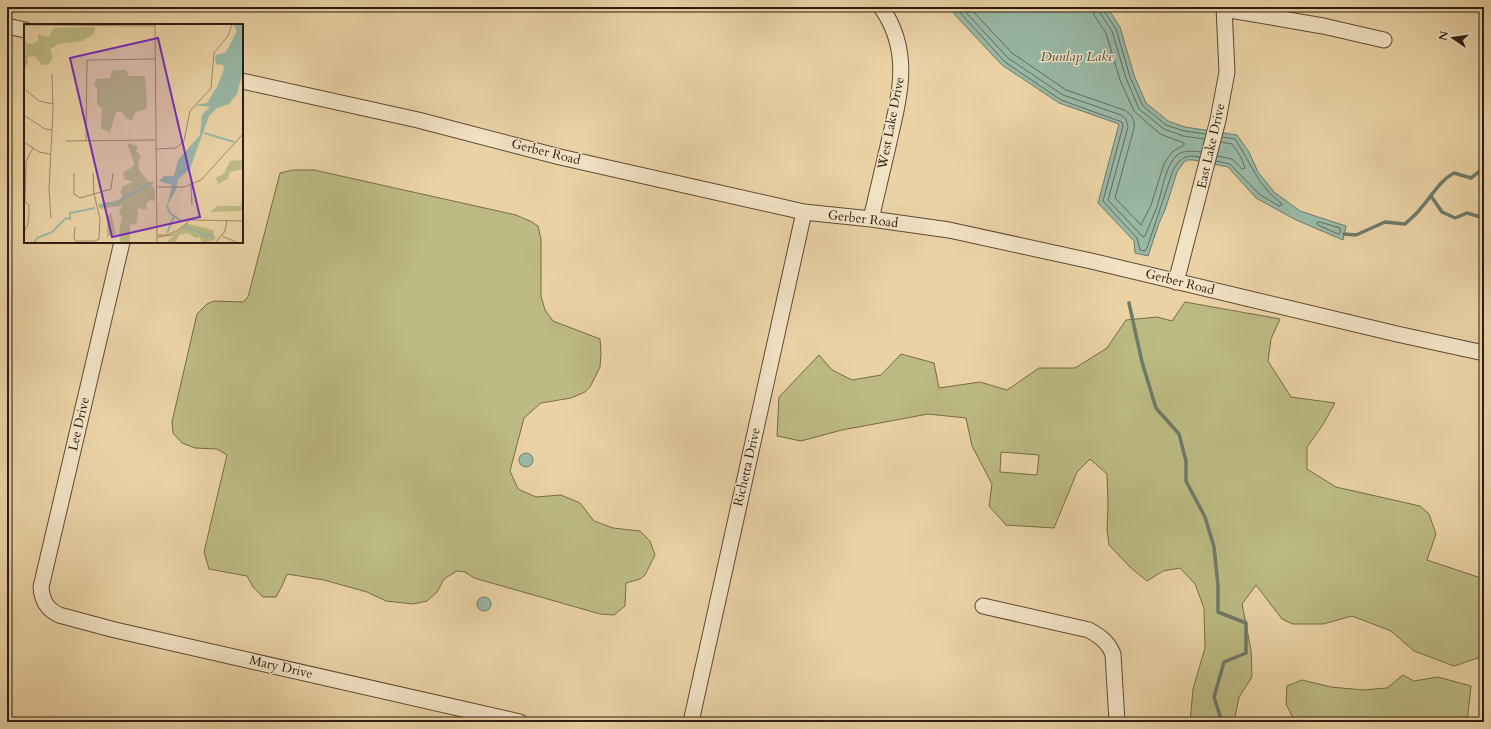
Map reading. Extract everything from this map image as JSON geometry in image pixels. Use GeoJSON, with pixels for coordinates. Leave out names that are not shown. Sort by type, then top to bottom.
{"type":"FeatureCollection","features":[{"type":"Feature","properties":{"kind":"street","name":"West Lake Drive"},"geometry":{"type":"LineString","coordinates":[[871,219],[898,103],[902,74],[897,39],[886,14],[881,7]]}},
{"type":"Feature","properties":{"kind":"street"},"geometry":{"type":"LineString","coordinates":[[1224,8],[1323,26],[1384,40]]}},
{"type":"Feature","properties":{"kind":"street","name":"East Lake Drive"},"geometry":{"type":"LineString","coordinates":[[1176,282],[1218,120],[1227,72],[1224,8]]}},
{"type":"Feature","properties":{"kind":"street"},"geometry":{"type":"LineString","coordinates":[[7,26],[24,30]]}},
{"type":"Feature","properties":{"kind":"street","name":"Gerber Road"},"geometry":{"type":"LineString","coordinates":[[243,81],[418,120],[560,157],[804,212],[871,219],[949,230],[1091,261],[1404,336],[1484,353]]}},
{"type":"Feature","properties":{"kind":"street","name":"Richetta Drive"},"geometry":{"type":"LineString","coordinates":[[691,722],[804,212]]}},
{"type":"Feature","properties":{"kind":"street","name":"Lee Drive"},"geometry":{"type":"LineString","coordinates":[[46,605],[42,597],[41,587],[122,243]]}},
{"type":"Feature","properties":{"kind":"street","name":"Mary Drive"},"geometry":{"type":"LineString","coordinates":[[46,605],[53,612],[59,615],[115,630],[520,722]]}},
{"type":"Feature","properties":{"kind":"street"},"geometry":{"type":"LineString","coordinates":[[983,606],[1090,630],[1103,638],[1109,645],[1113,654],[1117,722]]}},
{"type":"Feature","properties":{"kind":"shaded area"},"geometry":{"type":"Polygon","coordinates":[[[293,170],[314,170],[516,215],[538,226],[541,239],[541,296],[545,310],[553,321],[600,339],[600,367],[590,387],[585,392],[571,398],[541,403],[524,418],[510,471],[518,489],[536,497],[561,495],[580,503],[594,521],[613,528],[640,531],[650,541],[655,555],[645,575],[640,579],[626,583],[625,606],[614,615],[600,614],[474,578],[465,572],[457,571],[444,579],[437,592],[427,601],[413,604],[386,601],[367,592],[324,580],[287,574],[276,597],[263,597],[253,587],[247,576],[209,569],[204,552],[227,455],[217,449],[195,448],[182,443],[173,433],[172,422],[197,314],[207,304],[214,301],[243,302],[248,297],[280,173],[293,170]]]}},
{"type":"Feature","properties":{"kind":"shaded area"},"geometry":{"type":"Polygon","coordinates":[[[1185,302],[1280,319],[1271,339],[1268,361],[1291,397],[1335,403],[1322,426],[1307,447],[1307,469],[1336,487],[1420,506],[1429,514],[1436,534],[1427,560],[1484,579],[1484,656],[1454,666],[1414,651],[1391,631],[1352,616],[1323,624],[1293,624],[1282,619],[1256,585],[1242,604],[1251,650],[1252,677],[1239,697],[1234,722],[1190,722],[1193,689],[1205,648],[1204,608],[1195,584],[1180,568],[1163,571],[1147,581],[1131,568],[1109,545],[1107,530],[1107,474],[1090,459],[1077,472],[1054,528],[1006,525],[989,506],[992,484],[972,446],[966,418],[928,414],[842,430],[801,441],[777,436],[779,397],[819,355],[832,370],[852,380],[881,375],[901,354],[934,363],[939,388],[980,382],[1007,390],[1039,368],[1075,368],[1107,348],[1126,320],[1157,317],[1172,321],[1185,302]],[[1001,452],[1000,472],[1037,475],[1039,455],[1001,452]]]}},
{"type":"Feature","properties":{"kind":"shaded area"},"geometry":{"type":"Polygon","coordinates":[[[1403,675],[1414,681],[1438,677],[1471,686],[1467,722],[1299,722],[1294,720],[1286,704],[1287,686],[1302,680],[1331,687],[1363,690],[1387,688],[1403,675]]]}},
{"type":"Feature","properties":{"kind":"water","name":"Dunlap Lake"},"geometry":{"type":"Polygon","coordinates":[[[950,7],[1107,7],[1120,27],[1134,75],[1146,103],[1168,121],[1185,127],[1237,135],[1249,152],[1258,172],[1274,192],[1300,211],[1346,226],[1343,240],[1296,220],[1256,198],[1228,167],[1187,160],[1177,172],[1148,256],[1135,253],[1134,241],[1098,203],[1119,124],[1059,103],[1002,65],[955,15],[950,7]]]}},
{"type":"Feature","properties":{"kind":"water"},"geometry":{"type":"Polygon","coordinates":[[[526,453],[531,455],[533,460],[531,465],[526,467],[521,465],[519,460],[521,455],[526,453]]]}},
{"type":"Feature","properties":{"kind":"water"},"geometry":{"type":"Polygon","coordinates":[[[484,597],[489,599],[491,604],[489,609],[484,611],[479,609],[477,604],[479,599],[484,597]]]}},
{"type":"Feature","properties":{"kind":"waterway"},"geometry":{"type":"LineString","coordinates":[[1344,234],[1356,235],[1385,222],[1405,224],[1418,212],[1440,184],[1449,176],[1454,173],[1471,178],[1480,171],[1484,156]]}},
{"type":"Feature","properties":{"kind":"waterway"},"geometry":{"type":"LineString","coordinates":[[1431,196],[1442,212],[1455,218],[1467,213],[1484,218]]}},
{"type":"Feature","properties":{"kind":"waterway"},"geometry":{"type":"LineString","coordinates":[[1129,303],[1142,362],[1156,408],[1179,434],[1186,461],[1186,481],[1205,517],[1214,547],[1218,586],[1218,612],[1246,623],[1246,653],[1224,662],[1214,697],[1222,722]]}}]}
